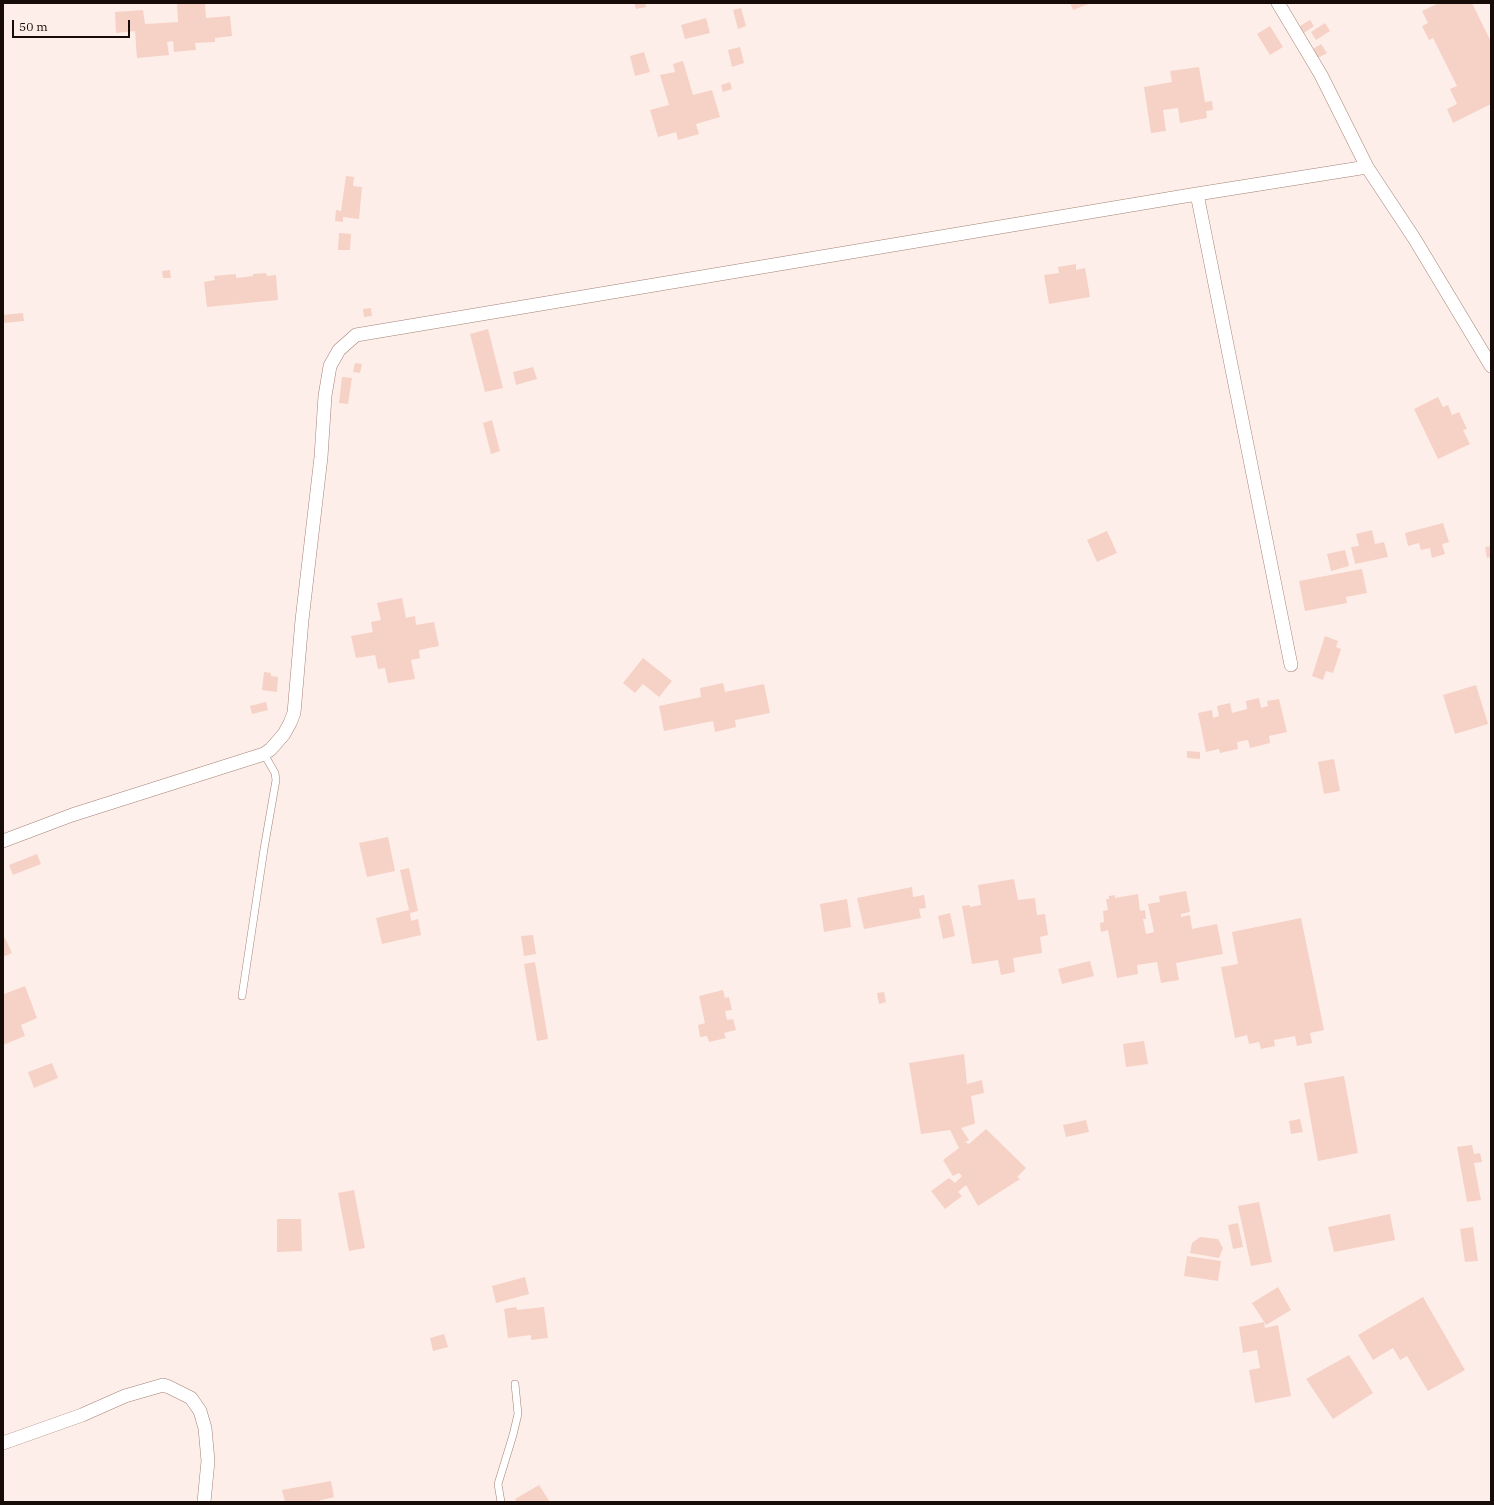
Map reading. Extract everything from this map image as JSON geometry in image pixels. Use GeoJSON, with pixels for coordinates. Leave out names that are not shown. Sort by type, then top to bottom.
{"type":"FeatureCollection","features":[{"type":"Feature","properties":{"kind":"street"},"geometry":{"type":"LineString","coordinates":[[1278,3],[1321,75],[1367,167],[1414,238],[1491,366]]}},
{"type":"Feature","properties":{"kind":"street"},"geometry":{"type":"LineString","coordinates":[[3,841],[72,815],[264,754],[278,742],[290,723],[294,713],[302,620],[321,457],[325,396],[330,366],[339,350],[356,335],[1197,194],[1367,167]]}},
{"type":"Feature","properties":{"kind":"street"},"geometry":{"type":"LineString","coordinates":[[1197,194],[1292,665]]}},
{"type":"Feature","properties":{"kind":"street"},"geometry":{"type":"LineString","coordinates":[[3,1443],[82,1415],[125,1396],[163,1385],[191,1398],[200,1411],[205,1428],[208,1461],[204,1502]]}},
{"type":"Feature","properties":{"kind":"lane"},"geometry":{"type":"LineString","coordinates":[[242,996],[262,857],[276,780],[275,772],[264,754]]}},
{"type":"Feature","properties":{"kind":"lane"},"geometry":{"type":"LineString","coordinates":[[501,1502],[498,1484],[518,1414],[516,1384]]}},
{"type":"Feature","properties":{"kind":"building"},"geometry":{"type":"Polygon","coordinates":[[[177,3],[205,3],[206,18],[230,16],[232,36],[215,38],[215,42],[195,43],[196,50],[174,52],[173,41],[167,42],[169,55],[137,58],[135,31],[116,33],[115,12],[143,10],[145,24],[178,22],[177,3]]]}},
{"type":"Feature","properties":{"kind":"building"},"geometry":{"type":"Polygon","coordinates":[[[634,3],[645,3],[646,7],[636,9],[634,3]]]}},
{"type":"Feature","properties":{"kind":"building"},"geometry":{"type":"Polygon","coordinates":[[[1070,3],[1091,3],[1073,10],[1070,3]]]}},
{"type":"Feature","properties":{"kind":"building"},"geometry":{"type":"Polygon","coordinates":[[[1439,3],[1472,3],[1491,42],[1491,104],[1453,123],[1447,109],[1457,104],[1450,89],[1457,86],[1433,38],[1429,40],[1422,26],[1428,23],[1422,11],[1439,3]]]}},
{"type":"Feature","properties":{"kind":"building"},"geometry":{"type":"Polygon","coordinates":[[[741,8],[746,26],[738,29],[733,10],[741,8]]]}},
{"type":"Feature","properties":{"kind":"building"},"geometry":{"type":"Polygon","coordinates":[[[706,18],[710,33],[685,39],[681,25],[706,18]]]}},
{"type":"Feature","properties":{"kind":"building"},"geometry":{"type":"Polygon","coordinates":[[[1310,20],[1314,26],[1304,33],[1300,26],[1310,20]]]}},
{"type":"Feature","properties":{"kind":"building"},"geometry":{"type":"Polygon","coordinates":[[[1325,23],[1330,31],[1316,40],[1311,32],[1325,23]]]}},
{"type":"Feature","properties":{"kind":"building"},"geometry":{"type":"Polygon","coordinates":[[[1270,26],[1283,47],[1270,55],[1257,34],[1270,26]]]}},
{"type":"Feature","properties":{"kind":"building"},"geometry":{"type":"Polygon","coordinates":[[[1321,44],[1327,53],[1318,58],[1313,49],[1321,44]]]}},
{"type":"Feature","properties":{"kind":"building"},"geometry":{"type":"Polygon","coordinates":[[[740,47],[744,63],[732,67],[728,50],[740,47]]]}},
{"type":"Feature","properties":{"kind":"building"},"geometry":{"type":"Polygon","coordinates":[[[644,52],[650,72],[635,76],[630,56],[644,52]]]}},
{"type":"Feature","properties":{"kind":"building"},"geometry":{"type":"Polygon","coordinates":[[[683,61],[693,95],[712,90],[720,117],[696,124],[699,134],[678,140],[676,132],[658,137],[650,110],[669,105],[660,75],[675,72],[673,64],[683,61]]]}},
{"type":"Feature","properties":{"kind":"building"},"geometry":{"type":"Polygon","coordinates":[[[1199,67],[1205,102],[1212,101],[1213,110],[1206,111],[1207,118],[1180,123],[1178,108],[1163,110],[1166,131],[1151,133],[1144,87],[1172,82],[1170,71],[1199,67]]]}},
{"type":"Feature","properties":{"kind":"building"},"geometry":{"type":"Polygon","coordinates":[[[730,82],[732,89],[723,92],[721,85],[730,82]]]}},
{"type":"Feature","properties":{"kind":"building"},"geometry":{"type":"Polygon","coordinates":[[[346,176],[354,177],[353,186],[362,187],[359,219],[343,217],[343,222],[335,221],[336,210],[341,211],[346,176]]]}},
{"type":"Feature","properties":{"kind":"building"},"geometry":{"type":"Polygon","coordinates":[[[339,233],[351,234],[350,250],[338,250],[339,233]]]}},
{"type":"Feature","properties":{"kind":"building"},"geometry":{"type":"Polygon","coordinates":[[[1076,264],[1076,270],[1085,268],[1090,297],[1049,304],[1044,275],[1059,273],[1058,267],[1076,264]]]}},
{"type":"Feature","properties":{"kind":"building"},"geometry":{"type":"Polygon","coordinates":[[[170,270],[171,278],[163,278],[162,271],[170,270]]]}},
{"type":"Feature","properties":{"kind":"building"},"geometry":{"type":"Polygon","coordinates":[[[266,273],[267,276],[276,275],[278,300],[207,307],[204,282],[215,280],[214,276],[236,274],[236,278],[266,273]]]}},
{"type":"Feature","properties":{"kind":"building"},"geometry":{"type":"Polygon","coordinates":[[[371,308],[372,316],[364,317],[363,309],[371,308]]]}},
{"type":"Feature","properties":{"kind":"building"},"geometry":{"type":"Polygon","coordinates":[[[23,313],[24,321],[4,323],[3,315],[23,313]]]}},
{"type":"Feature","properties":{"kind":"building"},"geometry":{"type":"Polygon","coordinates":[[[488,329],[503,388],[485,392],[470,334],[488,329]]]}},
{"type":"Feature","properties":{"kind":"building"},"geometry":{"type":"Polygon","coordinates":[[[355,363],[362,364],[360,373],[353,372],[355,363]]]}},
{"type":"Feature","properties":{"kind":"building"},"geometry":{"type":"Polygon","coordinates":[[[533,367],[537,379],[516,385],[513,372],[533,367]]]}},
{"type":"Feature","properties":{"kind":"building"},"geometry":{"type":"Polygon","coordinates":[[[342,377],[352,378],[348,404],[339,403],[342,377]]]}},
{"type":"Feature","properties":{"kind":"building"},"geometry":{"type":"Polygon","coordinates":[[[1438,397],[1443,407],[1448,405],[1452,415],[1459,412],[1467,429],[1463,430],[1470,444],[1438,459],[1414,409],[1438,397]]]}},
{"type":"Feature","properties":{"kind":"building"},"geometry":{"type":"Polygon","coordinates":[[[492,420],[500,451],[491,454],[483,423],[492,420]]]}},
{"type":"Feature","properties":{"kind":"building"},"geometry":{"type":"Polygon","coordinates":[[[1443,523],[1449,542],[1442,544],[1445,554],[1432,558],[1430,548],[1421,550],[1419,543],[1408,546],[1405,533],[1443,523]]]}},
{"type":"Feature","properties":{"kind":"building"},"geometry":{"type":"Polygon","coordinates":[[[1372,530],[1375,544],[1384,542],[1388,557],[1355,564],[1351,547],[1359,546],[1356,534],[1372,530]]]}},
{"type":"Feature","properties":{"kind":"building"},"geometry":{"type":"Polygon","coordinates":[[[1107,531],[1117,553],[1097,562],[1087,540],[1107,531]]]}},
{"type":"Feature","properties":{"kind":"building"},"geometry":{"type":"Polygon","coordinates":[[[1491,546],[1491,557],[1487,558],[1485,547],[1491,546]]]}},
{"type":"Feature","properties":{"kind":"building"},"geometry":{"type":"Polygon","coordinates":[[[1345,550],[1349,566],[1331,571],[1327,554],[1345,550]]]}},
{"type":"Feature","properties":{"kind":"building"},"geometry":{"type":"Polygon","coordinates":[[[1362,569],[1367,593],[1346,597],[1347,603],[1305,611],[1299,581],[1362,569]]]}},
{"type":"Feature","properties":{"kind":"building"},"geometry":{"type":"Polygon","coordinates":[[[402,598],[406,618],[415,616],[416,625],[434,622],[439,646],[419,650],[420,658],[411,660],[415,679],[388,683],[385,668],[378,669],[375,655],[356,658],[351,636],[373,632],[371,622],[381,620],[377,603],[402,598]]]}},
{"type":"Feature","properties":{"kind":"building"},"geometry":{"type":"Polygon","coordinates":[[[1325,636],[1338,641],[1336,647],[1341,649],[1333,673],[1326,671],[1323,680],[1312,676],[1325,636]]]}},
{"type":"Feature","properties":{"kind":"building"},"geometry":{"type":"Polygon","coordinates":[[[643,658],[672,681],[659,697],[643,684],[635,693],[623,683],[643,658]]]}},
{"type":"Feature","properties":{"kind":"building"},"geometry":{"type":"Polygon","coordinates":[[[264,672],[271,673],[271,676],[278,677],[277,692],[262,690],[264,672]]]}},
{"type":"Feature","properties":{"kind":"building"},"geometry":{"type":"Polygon","coordinates":[[[723,683],[725,692],[764,684],[770,713],[735,720],[736,727],[715,732],[713,721],[664,731],[659,706],[701,697],[700,688],[723,683]]]}},
{"type":"Feature","properties":{"kind":"building"},"geometry":{"type":"Polygon","coordinates":[[[1476,685],[1488,724],[1455,734],[1443,695],[1476,685]]]}},
{"type":"Feature","properties":{"kind":"building"},"geometry":{"type":"Polygon","coordinates":[[[1259,698],[1261,708],[1268,706],[1267,701],[1279,699],[1287,732],[1269,736],[1270,743],[1250,748],[1248,740],[1237,742],[1238,749],[1220,753],[1219,749],[1206,752],[1198,713],[1212,710],[1213,718],[1219,716],[1217,706],[1230,703],[1232,713],[1247,709],[1246,701],[1259,698]]]}},
{"type":"Feature","properties":{"kind":"building"},"geometry":{"type":"Polygon","coordinates":[[[266,702],[268,710],[252,714],[250,706],[266,702]]]}},
{"type":"Feature","properties":{"kind":"building"},"geometry":{"type":"Polygon","coordinates":[[[1187,751],[1200,752],[1200,759],[1187,758],[1187,751]]]}},
{"type":"Feature","properties":{"kind":"building"},"geometry":{"type":"Polygon","coordinates":[[[1334,759],[1340,791],[1324,794],[1318,762],[1334,759]]]}},
{"type":"Feature","properties":{"kind":"building"},"geometry":{"type":"Polygon","coordinates":[[[388,837],[395,871],[367,877],[359,843],[388,837]]]}},
{"type":"Feature","properties":{"kind":"building"},"geometry":{"type":"Polygon","coordinates":[[[37,854],[41,864],[13,875],[9,865],[37,854]]]}},
{"type":"Feature","properties":{"kind":"building"},"geometry":{"type":"Polygon","coordinates":[[[409,868],[418,911],[410,913],[411,921],[418,919],[421,935],[382,944],[376,918],[409,910],[400,870],[409,868]]]}},
{"type":"Feature","properties":{"kind":"building"},"geometry":{"type":"Polygon","coordinates":[[[1014,879],[1018,900],[1035,898],[1037,915],[1045,914],[1048,935],[1040,937],[1042,953],[1013,958],[1015,972],[1001,975],[998,960],[972,964],[962,906],[970,905],[970,907],[981,905],[978,885],[1014,879]]]}},
{"type":"Feature","properties":{"kind":"building"},"geometry":{"type":"Polygon","coordinates":[[[912,887],[913,897],[924,895],[926,908],[919,909],[921,918],[864,929],[857,898],[912,887]]]}},
{"type":"Feature","properties":{"kind":"building"},"geometry":{"type":"Polygon","coordinates":[[[1186,891],[1190,912],[1181,914],[1181,917],[1190,915],[1192,929],[1217,924],[1223,954],[1176,963],[1179,980],[1161,983],[1157,962],[1137,965],[1138,974],[1117,978],[1108,930],[1101,932],[1100,923],[1104,922],[1103,911],[1108,910],[1106,899],[1109,899],[1109,896],[1115,895],[1115,898],[1138,894],[1140,911],[1145,910],[1146,919],[1143,919],[1146,934],[1154,932],[1148,904],[1160,902],[1159,896],[1186,891]]]}},
{"type":"Feature","properties":{"kind":"building"},"geometry":{"type":"Polygon","coordinates":[[[847,899],[851,927],[824,932],[820,904],[847,899]]]}},
{"type":"Feature","properties":{"kind":"building"},"geometry":{"type":"Polygon","coordinates":[[[950,913],[955,936],[943,939],[938,916],[950,913]]]}},
{"type":"Feature","properties":{"kind":"building"},"geometry":{"type":"Polygon","coordinates":[[[1301,918],[1324,1030],[1310,1033],[1312,1043],[1297,1046],[1295,1036],[1274,1040],[1275,1046],[1261,1049],[1259,1042],[1249,1044],[1247,1035],[1235,1038],[1221,967],[1238,964],[1232,932],[1301,918]]]}},
{"type":"Feature","properties":{"kind":"building"},"geometry":{"type":"Polygon","coordinates":[[[533,935],[536,954],[524,956],[521,936],[533,935]]]}},
{"type":"Feature","properties":{"kind":"building"},"geometry":{"type":"Polygon","coordinates":[[[5,938],[12,953],[3,957],[3,939],[5,938]]]}},
{"type":"Feature","properties":{"kind":"building"},"geometry":{"type":"Polygon","coordinates":[[[1090,961],[1094,976],[1062,984],[1058,969],[1090,961]]]}},
{"type":"Feature","properties":{"kind":"building"},"geometry":{"type":"Polygon","coordinates":[[[535,962],[548,1039],[537,1041],[524,964],[535,962]]]}},
{"type":"Feature","properties":{"kind":"building"},"geometry":{"type":"Polygon","coordinates":[[[25,986],[37,1018],[21,1025],[25,1036],[3,1045],[3,992],[4,994],[25,986]]]}},
{"type":"Feature","properties":{"kind":"building"},"geometry":{"type":"Polygon","coordinates":[[[723,990],[725,998],[729,997],[732,1010],[725,1011],[727,1020],[733,1019],[736,1030],[724,1033],[726,1038],[709,1042],[707,1036],[700,1037],[698,1025],[705,1023],[699,996],[723,990]]]}},
{"type":"Feature","properties":{"kind":"building"},"geometry":{"type":"Polygon","coordinates":[[[884,992],[886,1002],[879,1004],[877,993],[884,992]]]}},
{"type":"Feature","properties":{"kind":"building"},"geometry":{"type":"Polygon","coordinates":[[[1144,1041],[1148,1064],[1126,1067],[1123,1044],[1144,1041]]]}},
{"type":"Feature","properties":{"kind":"building"},"geometry":{"type":"Polygon","coordinates":[[[964,1054],[967,1084],[982,1080],[984,1093],[971,1096],[975,1123],[961,1128],[969,1140],[965,1142],[969,1144],[986,1129],[1026,1168],[1017,1177],[1020,1179],[978,1206],[966,1185],[958,1192],[962,1196],[945,1209],[931,1191],[949,1178],[955,1183],[962,1176],[959,1173],[953,1176],[943,1160],[959,1148],[950,1130],[921,1134],[909,1063],[964,1054]]]}},
{"type":"Feature","properties":{"kind":"building"},"geometry":{"type":"Polygon","coordinates":[[[52,1063],[58,1078],[34,1088],[28,1072],[52,1063]]]}},
{"type":"Feature","properties":{"kind":"building"},"geometry":{"type":"Polygon","coordinates":[[[1344,1076],[1358,1153],[1318,1161],[1304,1083],[1344,1076]]]}},
{"type":"Feature","properties":{"kind":"building"},"geometry":{"type":"Polygon","coordinates":[[[1300,1119],[1303,1132],[1291,1134],[1289,1121],[1300,1119]]]}},
{"type":"Feature","properties":{"kind":"building"},"geometry":{"type":"Polygon","coordinates":[[[1086,1120],[1089,1132],[1066,1137],[1063,1125],[1086,1120]]]}},
{"type":"Feature","properties":{"kind":"building"},"geometry":{"type":"Polygon","coordinates":[[[1472,1145],[1474,1154],[1480,1153],[1482,1162],[1474,1163],[1481,1200],[1467,1202],[1457,1147],[1472,1145]]]}},
{"type":"Feature","properties":{"kind":"building"},"geometry":{"type":"Polygon","coordinates":[[[354,1190],[365,1248],[349,1251],[338,1193],[354,1190]]]}},
{"type":"Feature","properties":{"kind":"building"},"geometry":{"type":"Polygon","coordinates":[[[1259,1202],[1272,1262],[1251,1266],[1238,1206],[1259,1202]]]}},
{"type":"Feature","properties":{"kind":"building"},"geometry":{"type":"Polygon","coordinates":[[[1390,1214],[1395,1240],[1334,1252],[1328,1227],[1390,1214]]]}},
{"type":"Feature","properties":{"kind":"building"},"geometry":{"type":"Polygon","coordinates":[[[277,1219],[301,1219],[302,1251],[277,1252],[277,1219]]]}},
{"type":"Feature","properties":{"kind":"building"},"geometry":{"type":"Polygon","coordinates":[[[1238,1223],[1243,1247],[1233,1249],[1228,1225],[1238,1223]]]}},
{"type":"Feature","properties":{"kind":"building"},"geometry":{"type":"Polygon","coordinates":[[[1473,1227],[1478,1261],[1465,1262],[1460,1229],[1473,1227]]]}},
{"type":"Feature","properties":{"kind":"building"},"geometry":{"type":"Polygon","coordinates":[[[1200,1237],[1218,1239],[1223,1248],[1219,1258],[1190,1253],[1192,1243],[1200,1237]]]}},
{"type":"Feature","properties":{"kind":"building"},"geometry":{"type":"Polygon","coordinates":[[[1187,1256],[1221,1261],[1218,1281],[1184,1276],[1187,1256]]]}},
{"type":"Feature","properties":{"kind":"building"},"geometry":{"type":"Polygon","coordinates":[[[525,1277],[529,1294],[496,1303],[492,1286],[525,1277]]]}},
{"type":"Feature","properties":{"kind":"building"},"geometry":{"type":"Polygon","coordinates":[[[1278,1287],[1291,1310],[1266,1325],[1252,1303],[1278,1287]]]}},
{"type":"Feature","properties":{"kind":"building"},"geometry":{"type":"Polygon","coordinates":[[[1423,1297],[1465,1370],[1428,1391],[1407,1356],[1400,1360],[1393,1348],[1373,1360],[1358,1335],[1423,1297]]]}},
{"type":"Feature","properties":{"kind":"building"},"geometry":{"type":"Polygon","coordinates":[[[516,1307],[517,1310],[544,1307],[548,1338],[531,1340],[531,1335],[508,1338],[504,1309],[516,1307]]]}},
{"type":"Feature","properties":{"kind":"building"},"geometry":{"type":"Polygon","coordinates":[[[1264,1322],[1265,1328],[1278,1325],[1291,1396],[1255,1403],[1249,1370],[1260,1368],[1257,1350],[1243,1353],[1239,1327],[1264,1322]]]}},
{"type":"Feature","properties":{"kind":"building"},"geometry":{"type":"Polygon","coordinates":[[[444,1334],[448,1347],[433,1351],[430,1338],[444,1334]]]}},
{"type":"Feature","properties":{"kind":"building"},"geometry":{"type":"Polygon","coordinates":[[[1349,1355],[1373,1393],[1333,1419],[1306,1379],[1349,1355]]]}},
{"type":"Feature","properties":{"kind":"building"},"geometry":{"type":"Polygon","coordinates":[[[331,1481],[334,1497],[314,1502],[285,1502],[282,1490],[331,1481]]]}},
{"type":"Feature","properties":{"kind":"building"},"geometry":{"type":"Polygon","coordinates":[[[539,1485],[550,1502],[517,1502],[515,1499],[539,1485]]]}}]}
